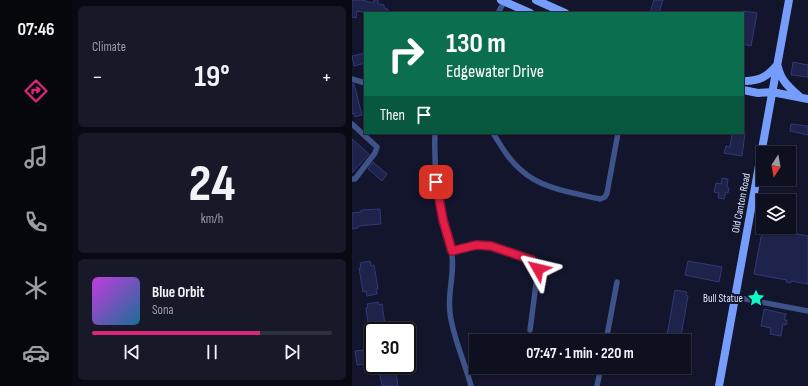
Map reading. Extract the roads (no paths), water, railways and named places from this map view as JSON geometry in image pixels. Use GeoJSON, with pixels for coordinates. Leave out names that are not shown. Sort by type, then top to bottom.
{"type":"FeatureCollection","features":[{"type":"Feature","properties":{"kind":"main road"},"geometry":{"type":"LineString","coordinates":[[503,0],[528,12]]}},
{"type":"Feature","properties":{"kind":"main road","name":"Old Canton Road"},"geometry":{"type":"LineString","coordinates":[[719,386],[790,0]]}},
{"type":"Feature","properties":{"kind":"main road"},"geometry":{"type":"LineString","coordinates":[[538,1],[563,12]]}},
{"type":"Feature","properties":{"kind":"main road"},"geometry":{"type":"LineString","coordinates":[[745,80],[764,78],[778,65]]}},
{"type":"Feature","properties":{"kind":"main road"},"geometry":{"type":"LineString","coordinates":[[778,65],[779,71],[787,86],[805,99]]}},
{"type":"Feature","properties":{"kind":"main road"},"geometry":{"type":"LineString","coordinates":[[745,80],[760,84],[772,92]]}},
{"type":"Feature","properties":{"kind":"main road"},"geometry":{"type":"LineString","coordinates":[[744,90],[758,93],[772,92],[805,99]]}},
{"type":"Feature","properties":{"kind":"street"},"geometry":{"type":"LineString","coordinates":[[498,12],[503,0]]}},
{"type":"Feature","properties":{"kind":"street"},"geometry":{"type":"LineString","coordinates":[[352,79],[364,83]]}},
{"type":"Feature","properties":{"kind":"street"},"geometry":{"type":"LineString","coordinates":[[352,124],[377,147],[375,154],[355,179],[352,179]]}},
{"type":"Feature","properties":{"kind":"street"},"geometry":{"type":"LineString","coordinates":[[435,134],[436,182],[443,220],[452,251],[453,270],[449,312],[471,386]]}},
{"type":"Feature","properties":{"kind":"street"},"geometry":{"type":"LineString","coordinates":[[494,134],[506,153],[521,171],[532,178],[549,186],[602,198],[607,193],[618,134]]}},
{"type":"Feature","properties":{"kind":"street"},"geometry":{"type":"LineString","coordinates":[[452,251],[476,245],[491,246],[532,260],[538,269],[530,330]]}},
{"type":"Feature","properties":{"kind":"street"},"geometry":{"type":"LineString","coordinates":[[607,334],[617,282]]}},
{"type":"Feature","properties":{"kind":"street"},"geometry":{"type":"LineString","coordinates":[[735,297],[808,311]]}},
{"type":"Feature","properties":{"kind":"street"},"geometry":{"type":"LineString","coordinates":[[597,386],[600,374]]}},
{"type":"Feature","properties":{"kind":"place","name":"Bull Statue"},"geometry":{"type":"Point","coordinates":[756,298]}}]}
